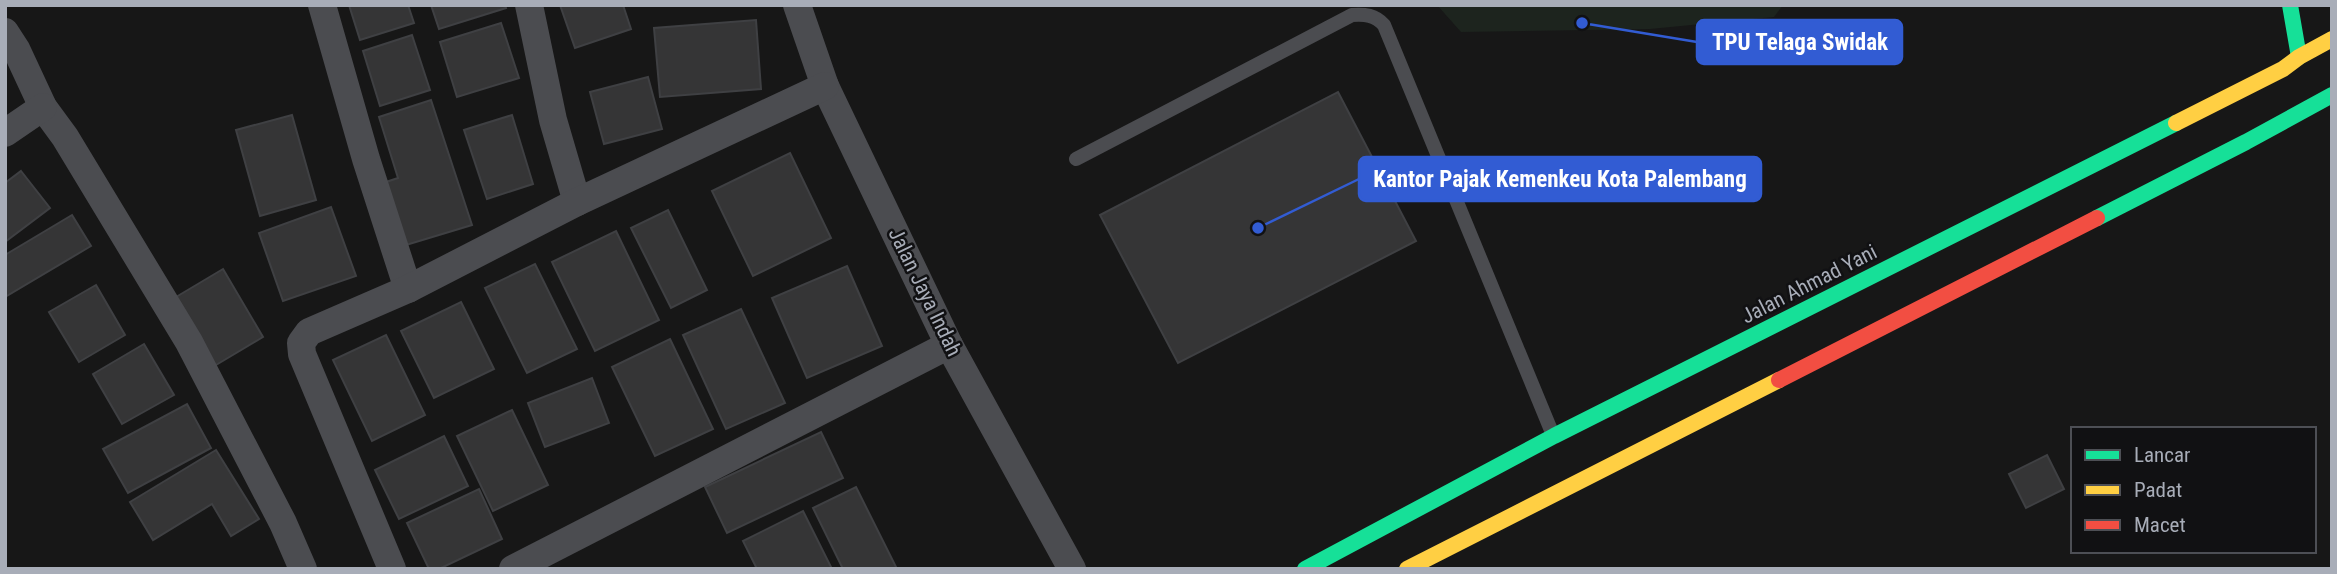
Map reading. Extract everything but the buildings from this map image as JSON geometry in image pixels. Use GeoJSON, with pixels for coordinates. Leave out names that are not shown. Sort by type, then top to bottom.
{"type":"FeatureCollection","features":[{"type":"Feature","properties":{"kind":"main road"},"geometry":{"type":"LineString","coordinates":[[2290,5],[2301,63]]}},
{"type":"Feature","properties":{"kind":"main road","name":"Jalan Ahmad Yani"},"geometry":{"type":"LineString","coordinates":[[1305,569],[1554,436],[2283,69],[2301,63],[2332,39]]}},
{"type":"Feature","properties":{"kind":"main road"},"geometry":{"type":"LineString","coordinates":[[1406,569],[2233,148],[2312,98],[2332,96]]}},
{"type":"Feature","properties":{"kind":"street"},"geometry":{"type":"LineString","coordinates":[[322,5],[366,159],[408,289]]}},
{"type":"Feature","properties":{"kind":"street"},"geometry":{"type":"LineString","coordinates":[[529,5],[553,120],[577,202]]}},
{"type":"Feature","properties":{"kind":"street","name":"Jalan Jaya Indah"},"geometry":{"type":"LineString","coordinates":[[797,5],[825,86],[949,345],[1072,569]]}},
{"type":"Feature","properties":{"kind":"street"},"geometry":{"type":"LineString","coordinates":[[5,32],[16,49],[43,107],[65,137],[189,341],[283,523],[303,569]]}},
{"type":"Feature","properties":{"kind":"street"},"geometry":{"type":"LineString","coordinates":[[392,569],[302,354],[300,343],[309,332],[408,289],[577,202],[825,86]]}},
{"type":"Feature","properties":{"kind":"street"},"geometry":{"type":"LineString","coordinates":[[5,133],[43,107]]}},
{"type":"Feature","properties":{"kind":"street"},"geometry":{"type":"LineString","coordinates":[[513,569],[949,345]]}},
{"type":"Feature","properties":{"kind":"lane"},"geometry":{"type":"LineString","coordinates":[[1076,159],[1352,15],[1379,19],[1384,24],[1554,436]]}},
{"type":"Feature","properties":{"kind":"shaded area"},"geometry":{"type":"Polygon","coordinates":[[[1437,5],[1783,5],[1774,17],[1650,29],[1461,32],[1437,5]]]}},
{"type":"Feature","properties":{"kind":"traffic: fast"},"geometry":{"type":"LineString","coordinates":[[2290,5],[2299,57]]}},
{"type":"Feature","properties":{"kind":"traffic: fast"},"geometry":{"type":"LineString","coordinates":[[2097,218],[2332,95]]}},
{"type":"Feature","properties":{"kind":"traffic: fast"},"geometry":{"type":"LineString","coordinates":[[1305,569],[1554,436],[2176,123]]}},
{"type":"Feature","properties":{"kind":"traffic: slow"},"geometry":{"type":"LineString","coordinates":[[2176,123],[2283,69],[2332,39]]}},
{"type":"Feature","properties":{"kind":"traffic: slow"},"geometry":{"type":"LineString","coordinates":[[1407,569],[1779,380]]}},
{"type":"Feature","properties":{"kind":"traffic: jam"},"geometry":{"type":"LineString","coordinates":[[1779,380],[2097,218]]}},
{"type":"Feature","properties":{"kind":"place","name":"TPU Telaga Swidak"},"geometry":{"type":"Point","coordinates":[1582,23]}},
{"type":"Feature","properties":{"kind":"place","name":"Kantor Pajak Kemenkeu Kota Palembang"},"geometry":{"type":"Point","coordinates":[1258,228]}}]}
